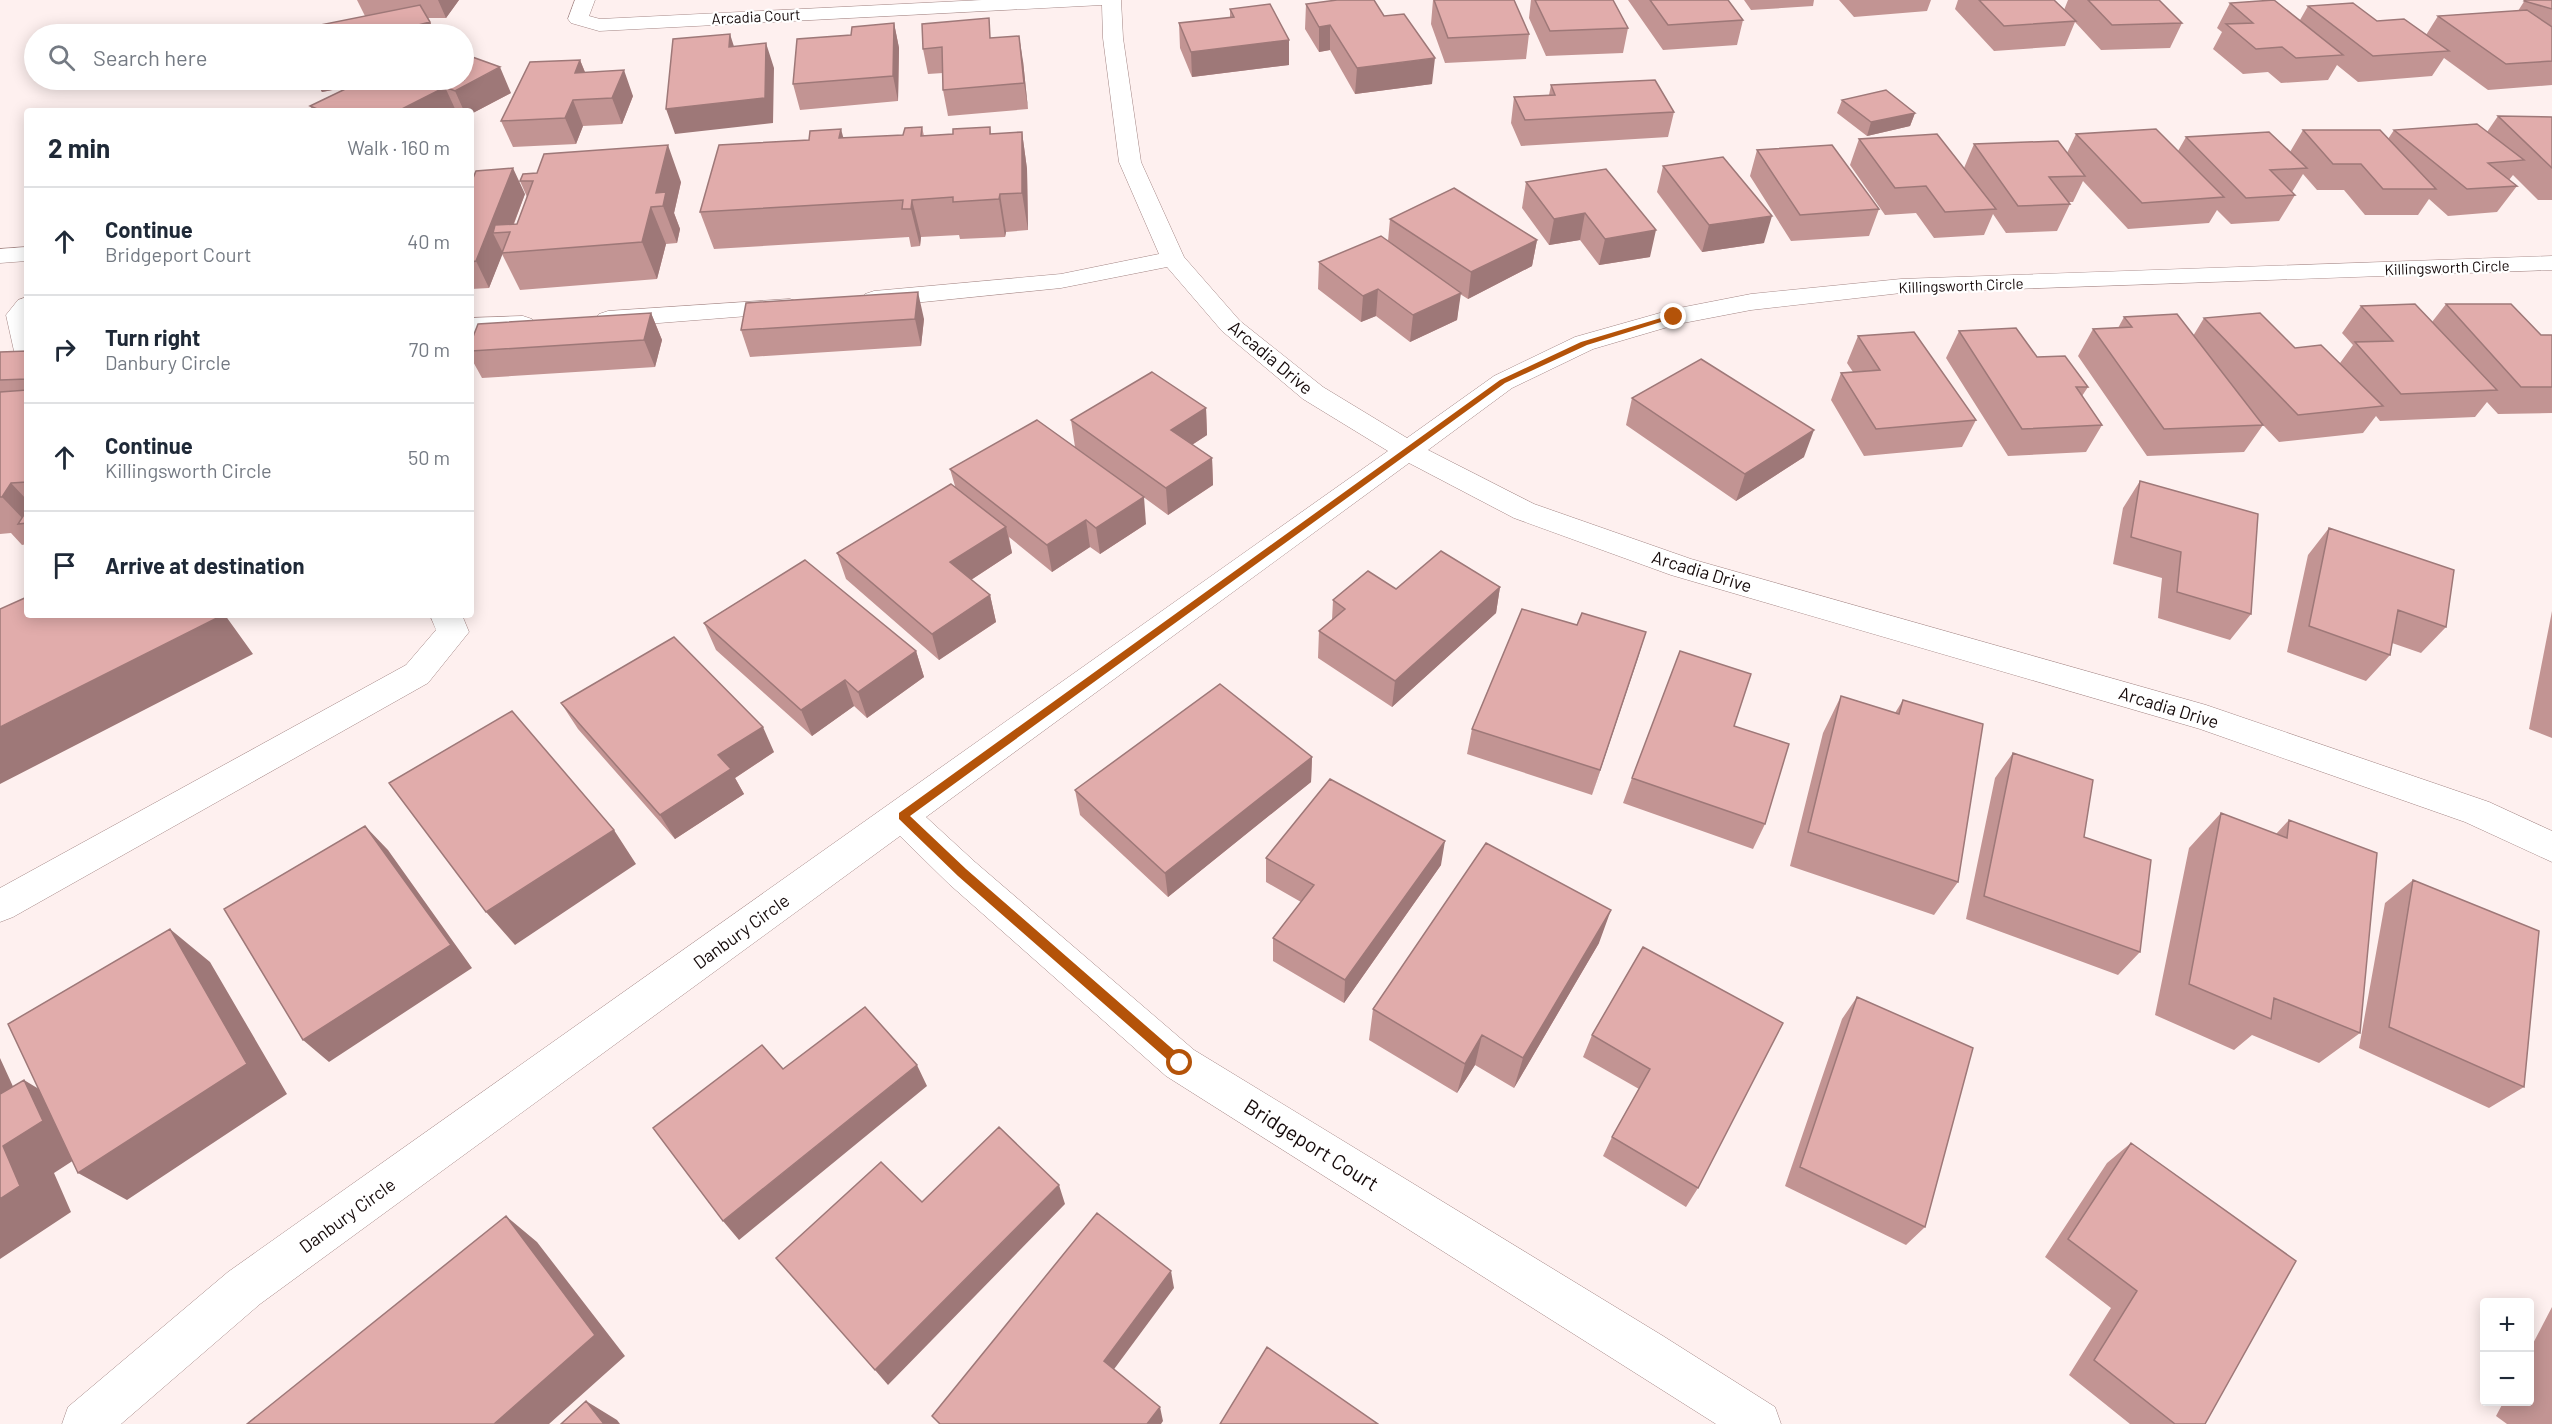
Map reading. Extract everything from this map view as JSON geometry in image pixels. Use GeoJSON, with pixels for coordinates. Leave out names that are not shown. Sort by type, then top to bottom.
{"type":"FeatureCollection","features":[{"type":"Feature","properties":{"kind":"street","name":"Arcadia Court"},"geometry":{"type":"LineString","coordinates":[[585,0],[578,19],[599,25],[1098,0]]}},
{"type":"Feature","properties":{"kind":"street","name":"Arcadia Drive"},"geometry":{"type":"LineString","coordinates":[[1111,0],[1113,38],[1130,162],[1173,259],[1231,326],[1313,393],[1408,451],[1524,511],[1682,567],[2206,718],[2476,812],[2552,847]]}},
{"type":"Feature","properties":{"kind":"street"},"geometry":{"type":"LineString","coordinates":[[0,256],[24,254]]}},
{"type":"Feature","properties":{"kind":"street"},"geometry":{"type":"LineString","coordinates":[[855,301],[1061,281],[1173,259]]}},
{"type":"Feature","properties":{"kind":"street","name":"Killingsworth Circle"},"geometry":{"type":"LineString","coordinates":[[1408,451],[1503,382],[1584,343],[1674,317],[1751,302],[1901,286],[2552,263]]}},
{"type":"Feature","properties":{"kind":"street"},"geometry":{"type":"LineString","coordinates":[[587,320],[809,305]]}},
{"type":"Feature","properties":{"kind":"street"},"geometry":{"type":"LineString","coordinates":[[24,309],[19,315],[24,338]]}},
{"type":"Feature","properties":{"kind":"street"},"geometry":{"type":"LineString","coordinates":[[474,326],[552,322]]}},
{"type":"Feature","properties":{"kind":"street","name":"Danbury Circle"},"geometry":{"type":"LineString","coordinates":[[85,1424],[244,1288],[1408,451]]}},
{"type":"Feature","properties":{"kind":"street"},"geometry":{"type":"LineString","coordinates":[[0,906],[417,674],[453,632],[447,618]]}},
{"type":"Feature","properties":{"kind":"street","name":"Bridgeport Court"},"geometry":{"type":"LineString","coordinates":[[902,816],[962,873],[1180,1063],[1647,1352],[1758,1424]]}},
{"type":"Feature","properties":{"kind":"building"},"geometry":{"type":"Polygon","coordinates":[[[1337,0],[1374,0],[1384,16],[1404,14],[1435,58],[1357,68],[1330,25],[1319,27],[1306,4],[1337,0]]]}},
{"type":"Feature","properties":{"kind":"building"},"geometry":{"type":"Polygon","coordinates":[[[1434,0],[1514,0],[1529,34],[1448,38],[1434,0]]]}},
{"type":"Feature","properties":{"kind":"building"},"geometry":{"type":"Polygon","coordinates":[[[1535,0],[1613,0],[1628,28],[1550,31],[1535,0]]]}},
{"type":"Feature","properties":{"kind":"building"},"geometry":{"type":"Polygon","coordinates":[[[1650,0],[1728,0],[1743,20],[1668,25],[1650,0]]]}},
{"type":"Feature","properties":{"kind":"building"},"geometry":{"type":"Polygon","coordinates":[[[1979,0],[2054,0],[2076,21],[2004,26],[1979,0]]]}},
{"type":"Feature","properties":{"kind":"building"},"geometry":{"type":"Polygon","coordinates":[[[2088,0],[2159,0],[2182,23],[2112,25],[2088,0]]]}},
{"type":"Feature","properties":{"kind":"building"},"geometry":{"type":"Polygon","coordinates":[[[2274,0],[2343,55],[2296,58],[2282,47],[2256,49],[2226,24],[2253,23],[2230,3],[2274,0]]]}},
{"type":"Feature","properties":{"kind":"building"},"geometry":{"type":"Polygon","coordinates":[[[2552,0],[2552,9],[2524,1],[2552,0]]]}},
{"type":"Feature","properties":{"kind":"building"},"geometry":{"type":"Polygon","coordinates":[[[2353,3],[2377,21],[2404,19],[2449,51],[2373,56],[2308,6],[2353,3]]]}},
{"type":"Feature","properties":{"kind":"building"},"geometry":{"type":"Polygon","coordinates":[[[1270,4],[1289,40],[1191,52],[1179,23],[1234,17],[1230,9],[1270,4]]]}},
{"type":"Feature","properties":{"kind":"building"},"geometry":{"type":"Polygon","coordinates":[[[420,5],[430,22],[422,24],[325,24],[420,5]]]}},
{"type":"Feature","properties":{"kind":"building"},"geometry":{"type":"Polygon","coordinates":[[[2527,10],[2552,27],[2552,61],[2506,64],[2438,16],[2527,10]]]}},
{"type":"Feature","properties":{"kind":"building"},"geometry":{"type":"Polygon","coordinates":[[[989,18],[990,38],[1019,36],[1024,83],[943,90],[942,47],[923,49],[922,24],[989,18]]]}},
{"type":"Feature","properties":{"kind":"building"},"geometry":{"type":"Polygon","coordinates":[[[894,23],[893,76],[793,84],[797,39],[851,35],[852,27],[894,23]]]}},
{"type":"Feature","properties":{"kind":"building"},"geometry":{"type":"Polygon","coordinates":[[[730,34],[729,47],[766,43],[765,98],[666,109],[673,39],[730,34]]]}},
{"type":"Feature","properties":{"kind":"building"},"geometry":{"type":"Polygon","coordinates":[[[474,58],[500,67],[474,81],[474,58]]]}},
{"type":"Feature","properties":{"kind":"building"},"geometry":{"type":"Polygon","coordinates":[[[580,60],[575,73],[624,70],[612,98],[573,100],[565,118],[501,121],[530,62],[580,60]]]}},
{"type":"Feature","properties":{"kind":"building"},"geometry":{"type":"Polygon","coordinates":[[[1655,80],[1674,112],[1525,120],[1514,97],[1555,95],[1551,85],[1655,80]]]}},
{"type":"Feature","properties":{"kind":"building"},"geometry":{"type":"Polygon","coordinates":[[[343,90],[439,90],[404,108],[315,108],[310,106],[343,90]]]}},
{"type":"Feature","properties":{"kind":"building"},"geometry":{"type":"Polygon","coordinates":[[[1886,90],[1915,113],[1871,122],[1842,100],[1886,90]]]}},
{"type":"Feature","properties":{"kind":"building"},"geometry":{"type":"Polygon","coordinates":[[[2498,116],[2552,117],[2552,168],[2498,116]]]}},
{"type":"Feature","properties":{"kind":"building"},"geometry":{"type":"Polygon","coordinates":[[[2477,124],[2524,160],[2488,163],[2517,186],[2467,189],[2394,130],[2477,124]]]}},
{"type":"Feature","properties":{"kind":"building"},"geometry":{"type":"Polygon","coordinates":[[[922,127],[921,136],[953,134],[953,129],[990,127],[990,134],[1022,132],[1022,193],[1000,194],[999,199],[953,202],[953,197],[912,200],[911,209],[902,209],[903,200],[700,212],[719,145],[809,140],[810,131],[841,129],[839,138],[903,135],[905,128],[922,127]]]}},
{"type":"Feature","properties":{"kind":"building"},"geometry":{"type":"Polygon","coordinates":[[[2156,129],[2224,197],[2142,203],[2076,134],[2156,129]]]}},
{"type":"Feature","properties":{"kind":"building"},"geometry":{"type":"Polygon","coordinates":[[[2303,130],[2380,130],[2436,189],[2383,189],[2361,164],[2333,164],[2303,130]]]}},
{"type":"Feature","properties":{"kind":"building"},"geometry":{"type":"Polygon","coordinates":[[[2269,132],[2307,168],[2270,170],[2295,195],[2246,198],[2186,137],[2269,132]]]}},
{"type":"Feature","properties":{"kind":"building"},"geometry":{"type":"Polygon","coordinates":[[[1937,134],[1996,209],[1945,212],[1926,186],[1895,188],[1859,139],[1937,134]]]}},
{"type":"Feature","properties":{"kind":"building"},"geometry":{"type":"Polygon","coordinates":[[[2058,141],[2085,176],[2049,177],[2070,204],[2018,206],[1974,144],[2058,141]]]}},
{"type":"Feature","properties":{"kind":"building"},"geometry":{"type":"Polygon","coordinates":[[[668,145],[656,193],[666,192],[663,206],[651,207],[642,242],[502,253],[510,232],[493,233],[495,225],[517,224],[533,181],[520,181],[523,174],[537,173],[544,154],[668,145]]]}},
{"type":"Feature","properties":{"kind":"building"},"geometry":{"type":"Polygon","coordinates":[[[1832,145],[1879,209],[1800,215],[1757,150],[1832,145]]]}},
{"type":"Feature","properties":{"kind":"building"},"geometry":{"type":"Polygon","coordinates":[[[1723,157],[1772,216],[1709,225],[1663,166],[1723,157]]]}},
{"type":"Feature","properties":{"kind":"building"},"geometry":{"type":"Polygon","coordinates":[[[513,168],[474,261],[474,176],[476,171],[513,168]]]}},
{"type":"Feature","properties":{"kind":"building"},"geometry":{"type":"Polygon","coordinates":[[[1606,169],[1656,230],[1605,239],[1585,213],[1554,219],[1526,182],[1606,169]]]}},
{"type":"Feature","properties":{"kind":"building"},"geometry":{"type":"Polygon","coordinates":[[[1454,188],[1537,240],[1471,272],[1390,219],[1454,188]]]}},
{"type":"Feature","properties":{"kind":"building"},"geometry":{"type":"Polygon","coordinates":[[[1381,236],[1461,293],[1413,315],[1378,289],[1363,296],[1319,262],[1381,236]]]}},
{"type":"Feature","properties":{"kind":"building"},"geometry":{"type":"Polygon","coordinates":[[[918,292],[915,319],[741,330],[746,303],[918,292]]]}},
{"type":"Feature","properties":{"kind":"building"},"geometry":{"type":"Polygon","coordinates":[[[2415,304],[2497,390],[2401,394],[2355,342],[2393,341],[2361,306],[2415,304]]]}},
{"type":"Feature","properties":{"kind":"building"},"geometry":{"type":"Polygon","coordinates":[[[2446,304],[2511,304],[2541,335],[2552,335],[2552,387],[2521,387],[2446,304]]]}},
{"type":"Feature","properties":{"kind":"building"},"geometry":{"type":"Polygon","coordinates":[[[651,313],[644,340],[474,351],[474,334],[478,324],[651,313]]]}},
{"type":"Feature","properties":{"kind":"building"},"geometry":{"type":"Polygon","coordinates":[[[2260,313],[2295,348],[2321,345],[2383,406],[2298,415],[2204,318],[2260,313]]]}},
{"type":"Feature","properties":{"kind":"building"},"geometry":{"type":"Polygon","coordinates":[[[2177,314],[2263,425],[2164,429],[2093,329],[2132,327],[2124,317],[2177,314]]]}},
{"type":"Feature","properties":{"kind":"building"},"geometry":{"type":"Polygon","coordinates":[[[2016,328],[2037,357],[2065,356],[2088,387],[2076,387],[2102,425],[2022,429],[1959,331],[2016,328]]]}},
{"type":"Feature","properties":{"kind":"building"},"geometry":{"type":"Polygon","coordinates":[[[1914,332],[1976,420],[1876,429],[1841,373],[1880,370],[1858,336],[1914,332]]]}},
{"type":"Feature","properties":{"kind":"building"},"geometry":{"type":"Polygon","coordinates":[[[24,351],[24,379],[0,380],[0,352],[24,351]]]}},
{"type":"Feature","properties":{"kind":"building"},"geometry":{"type":"Polygon","coordinates":[[[1701,359],[1814,430],[1745,474],[1632,398],[1701,359]]]}},
{"type":"Feature","properties":{"kind":"building"},"geometry":{"type":"Polygon","coordinates":[[[1152,372],[1206,408],[1171,430],[1212,458],[1166,488],[1071,420],[1152,372]]]}},
{"type":"Feature","properties":{"kind":"building"},"geometry":{"type":"Polygon","coordinates":[[[24,390],[24,482],[11,483],[2,497],[0,497],[0,392],[24,390]]]}},
{"type":"Feature","properties":{"kind":"building"},"geometry":{"type":"Polygon","coordinates":[[[1037,420],[1144,497],[1096,528],[1086,520],[1047,545],[950,469],[1037,420]]]}},
{"type":"Feature","properties":{"kind":"building"},"geometry":{"type":"Polygon","coordinates":[[[2140,481],[2258,514],[2251,614],[2177,592],[2181,552],[2131,537],[2140,481]]]}},
{"type":"Feature","properties":{"kind":"building"},"geometry":{"type":"Polygon","coordinates":[[[951,484],[1006,527],[950,562],[990,595],[932,634],[837,553],[951,484]]]}},
{"type":"Feature","properties":{"kind":"building"},"geometry":{"type":"Polygon","coordinates":[[[24,515],[24,523],[18,524],[24,515]]]}},
{"type":"Feature","properties":{"kind":"building"},"geometry":{"type":"Polygon","coordinates":[[[2329,528],[2454,570],[2446,627],[2398,610],[2390,655],[2309,626],[2329,528]]]}},
{"type":"Feature","properties":{"kind":"building"},"geometry":{"type":"Polygon","coordinates":[[[1441,551],[1500,587],[1395,681],[1319,631],[1345,609],[1333,600],[1368,571],[1396,589],[1441,551]]]}},
{"type":"Feature","properties":{"kind":"building"},"geometry":{"type":"Polygon","coordinates":[[[805,560],[916,651],[858,692],[845,680],[801,710],[704,623],[805,560]]]}},
{"type":"Feature","properties":{"kind":"building"},"geometry":{"type":"Polygon","coordinates":[[[24,598],[24,618],[217,618],[0,727],[0,609],[24,598]]]}},
{"type":"Feature","properties":{"kind":"building"},"geometry":{"type":"Polygon","coordinates":[[[1522,609],[1577,625],[1582,613],[1646,632],[1600,770],[1472,729],[1522,609]]]}},
{"type":"Feature","properties":{"kind":"building"},"geometry":{"type":"Polygon","coordinates":[[[674,637],[763,727],[718,755],[731,769],[660,815],[561,703],[674,637]]]}},
{"type":"Feature","properties":{"kind":"building"},"geometry":{"type":"Polygon","coordinates":[[[1680,651],[1751,674],[1734,726],[1789,744],[1765,824],[1632,778],[1680,651]]]}},
{"type":"Feature","properties":{"kind":"building"},"geometry":{"type":"Polygon","coordinates":[[[1220,684],[1312,757],[1165,873],[1075,790],[1220,684]]]}},
{"type":"Feature","properties":{"kind":"building"},"geometry":{"type":"Polygon","coordinates":[[[1841,696],[1899,714],[1903,700],[1983,724],[1958,882],[1808,832],[1841,696]]]}},
{"type":"Feature","properties":{"kind":"building"},"geometry":{"type":"Polygon","coordinates":[[[512,711],[614,830],[486,912],[389,783],[512,711]]]}},
{"type":"Feature","properties":{"kind":"building"},"geometry":{"type":"Polygon","coordinates":[[[2013,753],[2093,780],[2084,837],[2151,860],[2140,952],[1984,896],[2013,753]]]}},
{"type":"Feature","properties":{"kind":"building"},"geometry":{"type":"Polygon","coordinates":[[[1330,779],[1445,841],[1345,980],[1273,938],[1314,885],[1266,858],[1330,779]]]}},
{"type":"Feature","properties":{"kind":"building"},"geometry":{"type":"Polygon","coordinates":[[[2221,813],[2287,838],[2289,820],[2377,853],[2360,1033],[2274,998],[2271,1019],[2189,984],[2221,813]]]}},
{"type":"Feature","properties":{"kind":"building"},"geometry":{"type":"Polygon","coordinates":[[[365,826],[451,945],[303,1040],[224,909],[365,826]]]}},
{"type":"Feature","properties":{"kind":"building"},"geometry":{"type":"Polygon","coordinates":[[[1486,843],[1611,910],[1523,1058],[1482,1035],[1465,1064],[1373,1009],[1486,843]]]}},
{"type":"Feature","properties":{"kind":"building"},"geometry":{"type":"Polygon","coordinates":[[[2413,880],[2539,931],[2524,1087],[2389,1027],[2413,880]]]}},
{"type":"Feature","properties":{"kind":"building"},"geometry":{"type":"Polygon","coordinates":[[[170,929],[247,1064],[78,1173],[8,1024],[170,929]]]}},
{"type":"Feature","properties":{"kind":"building"},"geometry":{"type":"Polygon","coordinates":[[[1643,947],[1783,1023],[1698,1188],[1612,1137],[1650,1069],[1592,1035],[1643,947]]]}},
{"type":"Feature","properties":{"kind":"building"},"geometry":{"type":"Polygon","coordinates":[[[1857,997],[1973,1048],[1925,1227],[1800,1167],[1857,997]]]}},
{"type":"Feature","properties":{"kind":"building"},"geometry":{"type":"Polygon","coordinates":[[[865,1007],[917,1065],[723,1221],[653,1128],[762,1045],[783,1069],[865,1007]]]}},
{"type":"Feature","properties":{"kind":"building"},"geometry":{"type":"Polygon","coordinates":[[[24,1080],[43,1121],[3,1146],[20,1186],[0,1199],[0,1094],[24,1080]]]}},
{"type":"Feature","properties":{"kind":"building"},"geometry":{"type":"Polygon","coordinates":[[[999,1127],[1059,1185],[875,1370],[776,1258],[881,1162],[922,1202],[999,1127]]]}},
{"type":"Feature","properties":{"kind":"building"},"geometry":{"type":"Polygon","coordinates":[[[2131,1143],[2296,1261],[2205,1424],[2175,1424],[2094,1360],[2137,1291],[2068,1239],[2131,1143]]]}},
{"type":"Feature","properties":{"kind":"building"},"geometry":{"type":"Polygon","coordinates":[[[1097,1213],[1171,1271],[1104,1361],[1160,1407],[1147,1424],[940,1424],[932,1416],[1097,1213]]]}},
{"type":"Feature","properties":{"kind":"building"},"geometry":{"type":"Polygon","coordinates":[[[506,1216],[595,1335],[494,1424],[247,1424],[506,1216]]]}},
{"type":"Feature","properties":{"kind":"building"},"geometry":{"type":"Polygon","coordinates":[[[1267,1347],[1378,1424],[1220,1424],[1267,1347]]]}},
{"type":"Feature","properties":{"kind":"building"},"geometry":{"type":"Polygon","coordinates":[[[586,1401],[604,1424],[561,1424],[586,1401]]]}},
{"type":"Feature","properties":{"kind":"route"},"geometry":{"type":"LineString","coordinates":[[1180,1063],[962,873],[902,816],[1503,382],[1584,343],[1674,317]]}}]}
